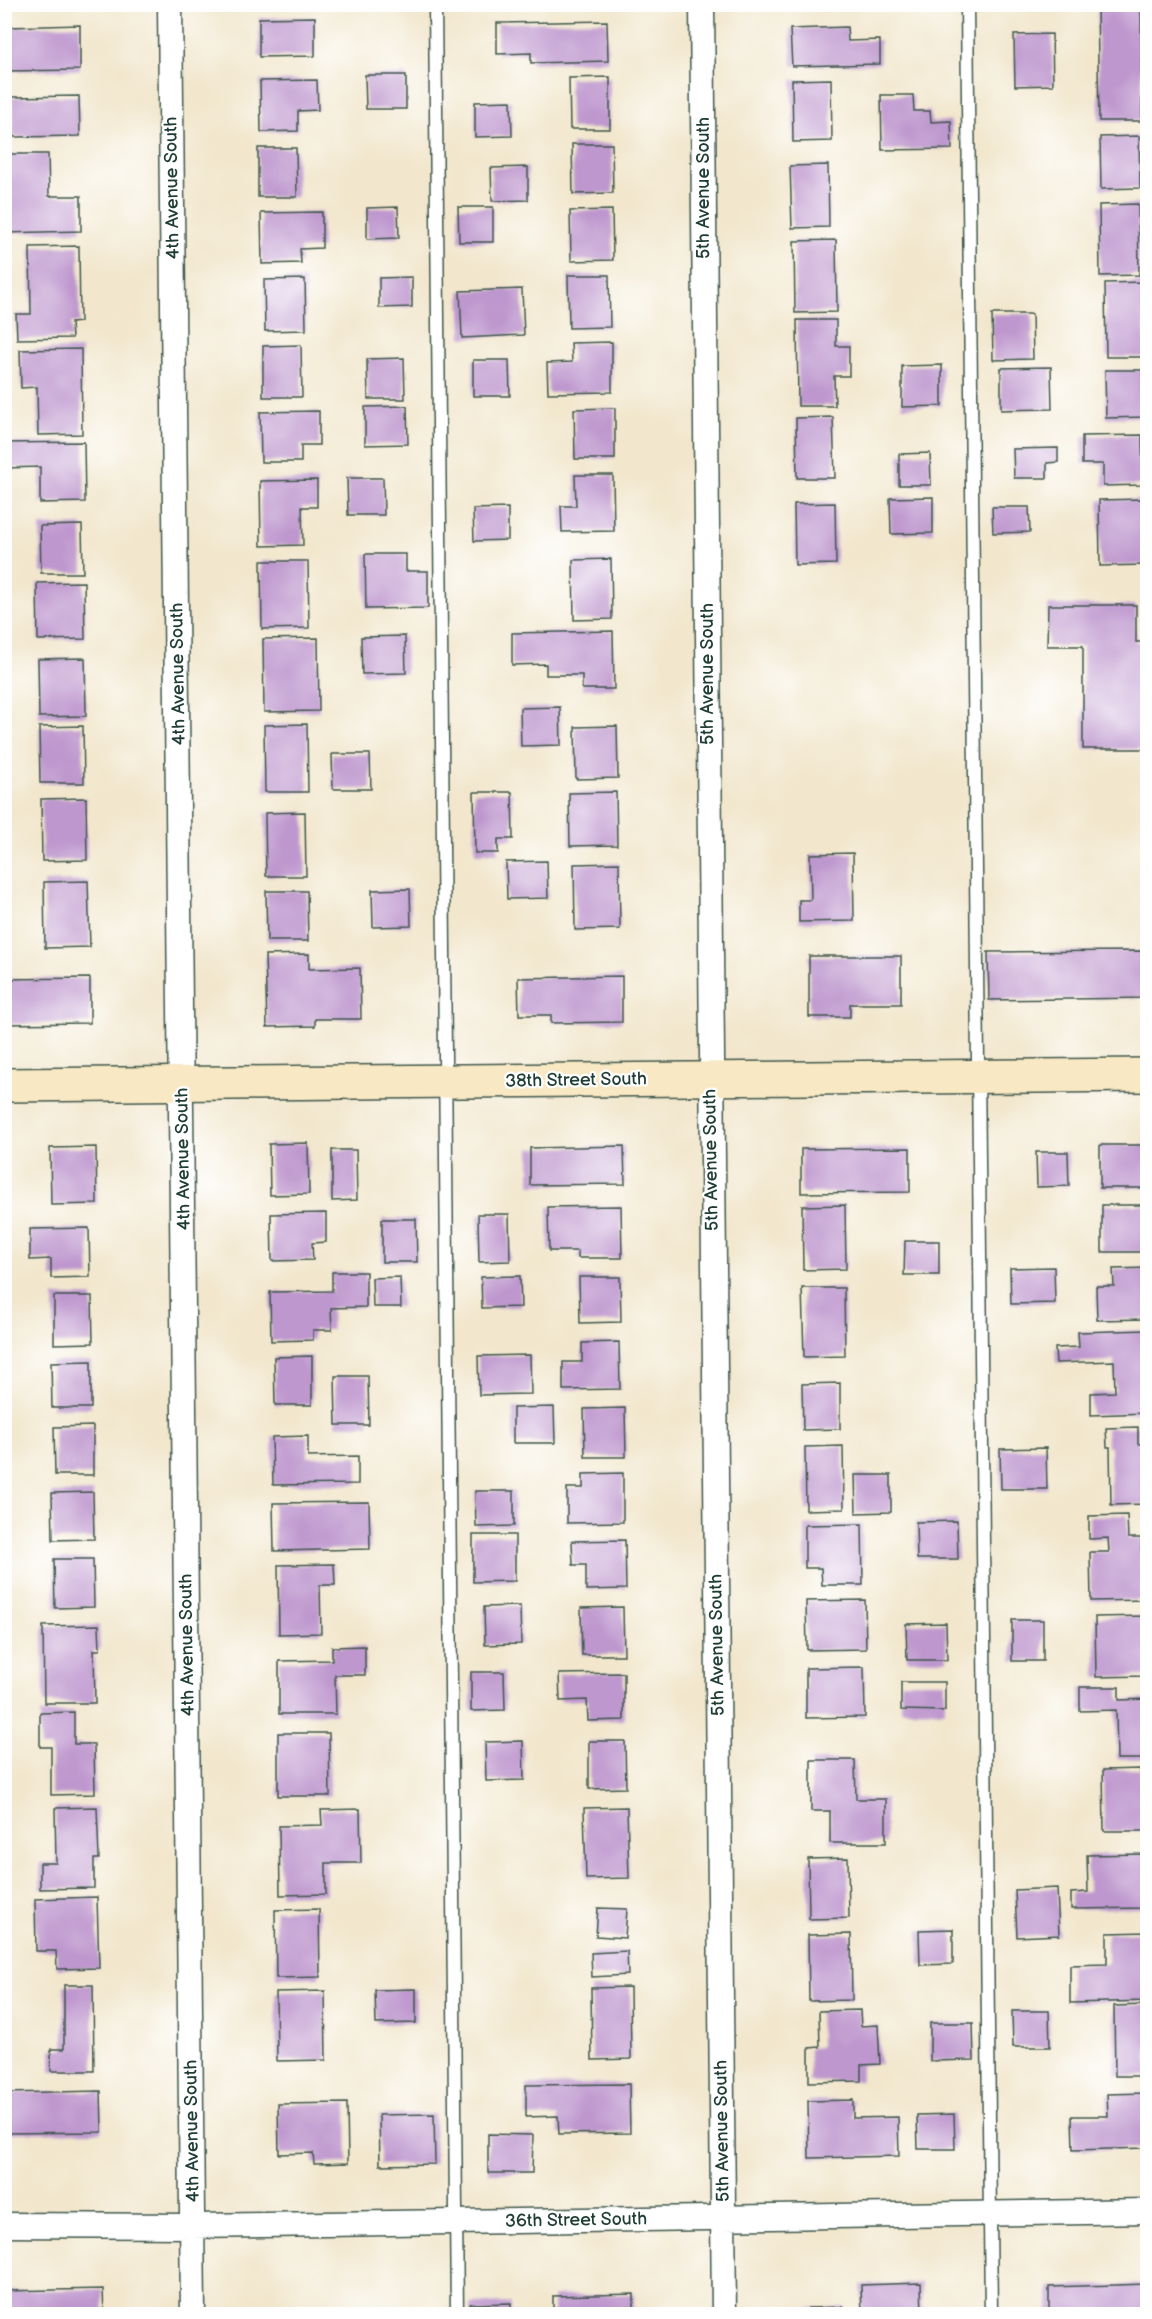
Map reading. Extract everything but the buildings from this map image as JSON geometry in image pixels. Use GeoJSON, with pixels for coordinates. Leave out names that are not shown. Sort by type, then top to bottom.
{"type":"FeatureCollection","features":[{"type":"Feature","properties":{"kind":"main road","name":"38th Street South"},"geometry":{"type":"LineString","coordinates":[[4,1085],[1148,1075]]}},
{"type":"Feature","properties":{"kind":"street","name":"4th Avenue South"},"geometry":{"type":"LineString","coordinates":[[170,4],[193,2314]]}},
{"type":"Feature","properties":{"kind":"street","name":"5th Avenue South"},"geometry":{"type":"LineString","coordinates":[[702,4],[710,1078],[724,2314]]}},
{"type":"Feature","properties":{"kind":"street","name":"36th Street South"},"geometry":{"type":"LineString","coordinates":[[4,2225],[192,2226],[1148,2211]]}},
{"type":"Feature","properties":{"kind":"lane"},"geometry":{"type":"LineString","coordinates":[[435,4],[457,2314]]}},
{"type":"Feature","properties":{"kind":"lane"},"geometry":{"type":"LineString","coordinates":[[967,4],[991,2314]]}}]}
